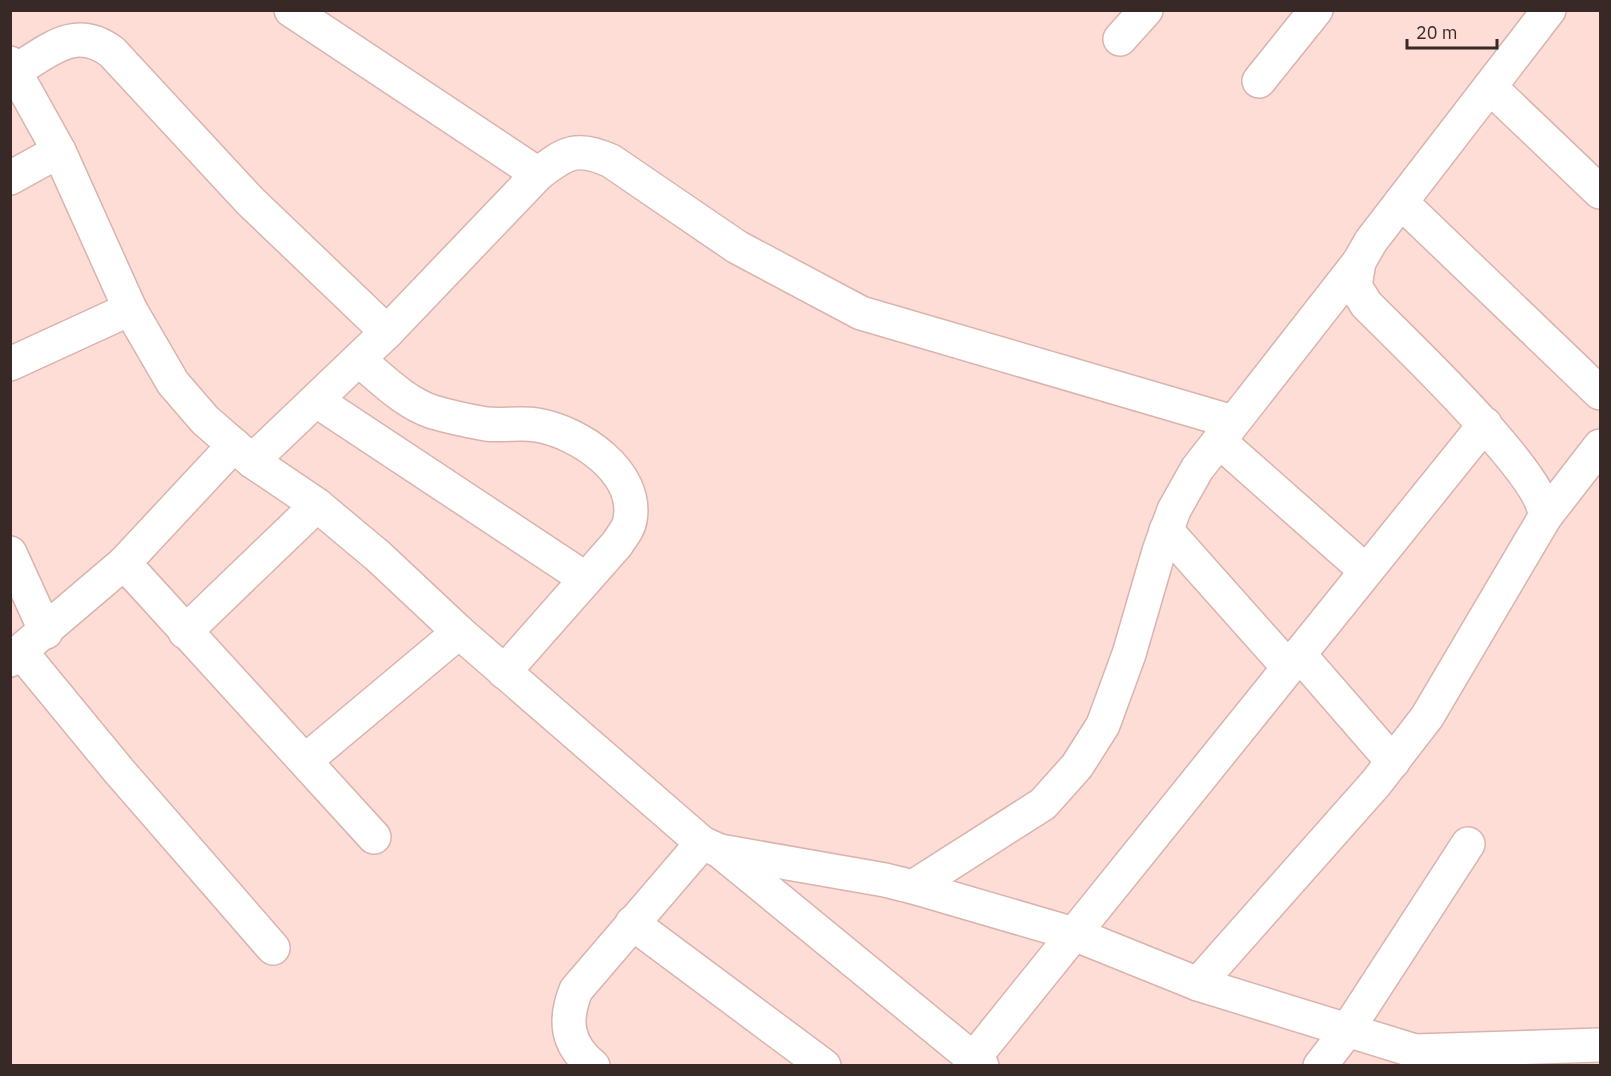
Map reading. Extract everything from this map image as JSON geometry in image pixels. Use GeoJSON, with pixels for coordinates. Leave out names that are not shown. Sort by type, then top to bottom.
{"type":"FeatureCollection","features":[{"type":"Feature","properties":{"kind":"street"},"geometry":{"type":"LineString","coordinates":[[291,10],[538,174]]}},
{"type":"Feature","properties":{"kind":"street"},"geometry":{"type":"LineString","coordinates":[[1120,39],[1146,10]]}},
{"type":"Feature","properties":{"kind":"street"},"geometry":{"type":"LineString","coordinates":[[1259,81],[1316,10]]}},
{"type":"Feature","properties":{"kind":"street"},"geometry":{"type":"LineString","coordinates":[[913,888],[1043,804],[1077,766],[1103,725],[1129,654],[1166,530],[1174,510],[1197,469],[1359,262],[1401,201],[1549,10]]}},
{"type":"Feature","properties":{"kind":"street"},"geometry":{"type":"LineString","coordinates":[[387,332],[250,201],[112,52],[100,43],[84,38],[70,39],[13,67],[59,151],[130,309],[173,383],[205,420],[243,453],[317,506],[378,556],[504,672],[711,847],[978,1062],[1074,934],[1485,424]]}},
{"type":"Feature","properties":{"kind":"street"},"geometry":{"type":"LineString","coordinates":[[1490,87],[1600,192]]}},
{"type":"Feature","properties":{"kind":"street"},"geometry":{"type":"LineString","coordinates":[[10,178],[59,151]]}},
{"type":"Feature","properties":{"kind":"street"},"geometry":{"type":"LineString","coordinates":[[273,948],[16,656],[124,563],[243,453],[317,401],[387,332],[538,174],[563,155],[574,152],[597,155],[611,161],[737,247],[861,313],[1226,431],[1366,571]]}},
{"type":"Feature","properties":{"kind":"street"},"geometry":{"type":"LineString","coordinates":[[1401,201],[1600,393]]}},
{"type":"Feature","properties":{"kind":"street"},"geometry":{"type":"LineString","coordinates":[[1359,262],[1355,285],[1366,304],[1485,424],[1530,481],[1543,502],[1545,517]]}},
{"type":"Feature","properties":{"kind":"street"},"geometry":{"type":"LineString","coordinates":[[10,364],[130,309]]}},
{"type":"Feature","properties":{"kind":"street"},"geometry":{"type":"LineString","coordinates":[[359,360],[398,392],[431,411],[487,424],[537,425],[567,435],[591,450],[621,475],[631,502],[630,522],[617,544],[504,672]]}},
{"type":"Feature","properties":{"kind":"street"},"geometry":{"type":"LineString","coordinates":[[317,401],[586,579]]}},
{"type":"Feature","properties":{"kind":"street"},"geometry":{"type":"LineString","coordinates":[[1198,984],[1286,888],[1393,762],[1427,717],[1545,517],[1600,446]]}},
{"type":"Feature","properties":{"kind":"street"},"geometry":{"type":"LineString","coordinates":[[185,632],[317,506]]}},
{"type":"Feature","properties":{"kind":"street"},"geometry":{"type":"LineString","coordinates":[[1166,530],[1393,762]]}},
{"type":"Feature","properties":{"kind":"street"},"geometry":{"type":"LineString","coordinates":[[12,561],[46,632]]}},
{"type":"Feature","properties":{"kind":"street"},"geometry":{"type":"LineString","coordinates":[[124,563],[374,837]]}},
{"type":"Feature","properties":{"kind":"street"},"geometry":{"type":"LineString","coordinates":[[305,761],[459,632]]}},
{"type":"Feature","properties":{"kind":"street"},"geometry":{"type":"LineString","coordinates":[[1320,1065],[1346,1032],[1468,844]]}},
{"type":"Feature","properties":{"kind":"street"},"geometry":{"type":"LineString","coordinates":[[711,847],[885,880],[1074,934],[1198,984],[1346,1032],[1415,1051],[1598,1039]]}},
{"type":"Feature","properties":{"kind":"street"},"geometry":{"type":"LineString","coordinates":[[593,1065],[586,1060],[570,1036],[567,1012],[576,990],[632,923],[711,847]]}},
{"type":"Feature","properties":{"kind":"street"},"geometry":{"type":"LineString","coordinates":[[632,923],[824,1065]]}}]}
